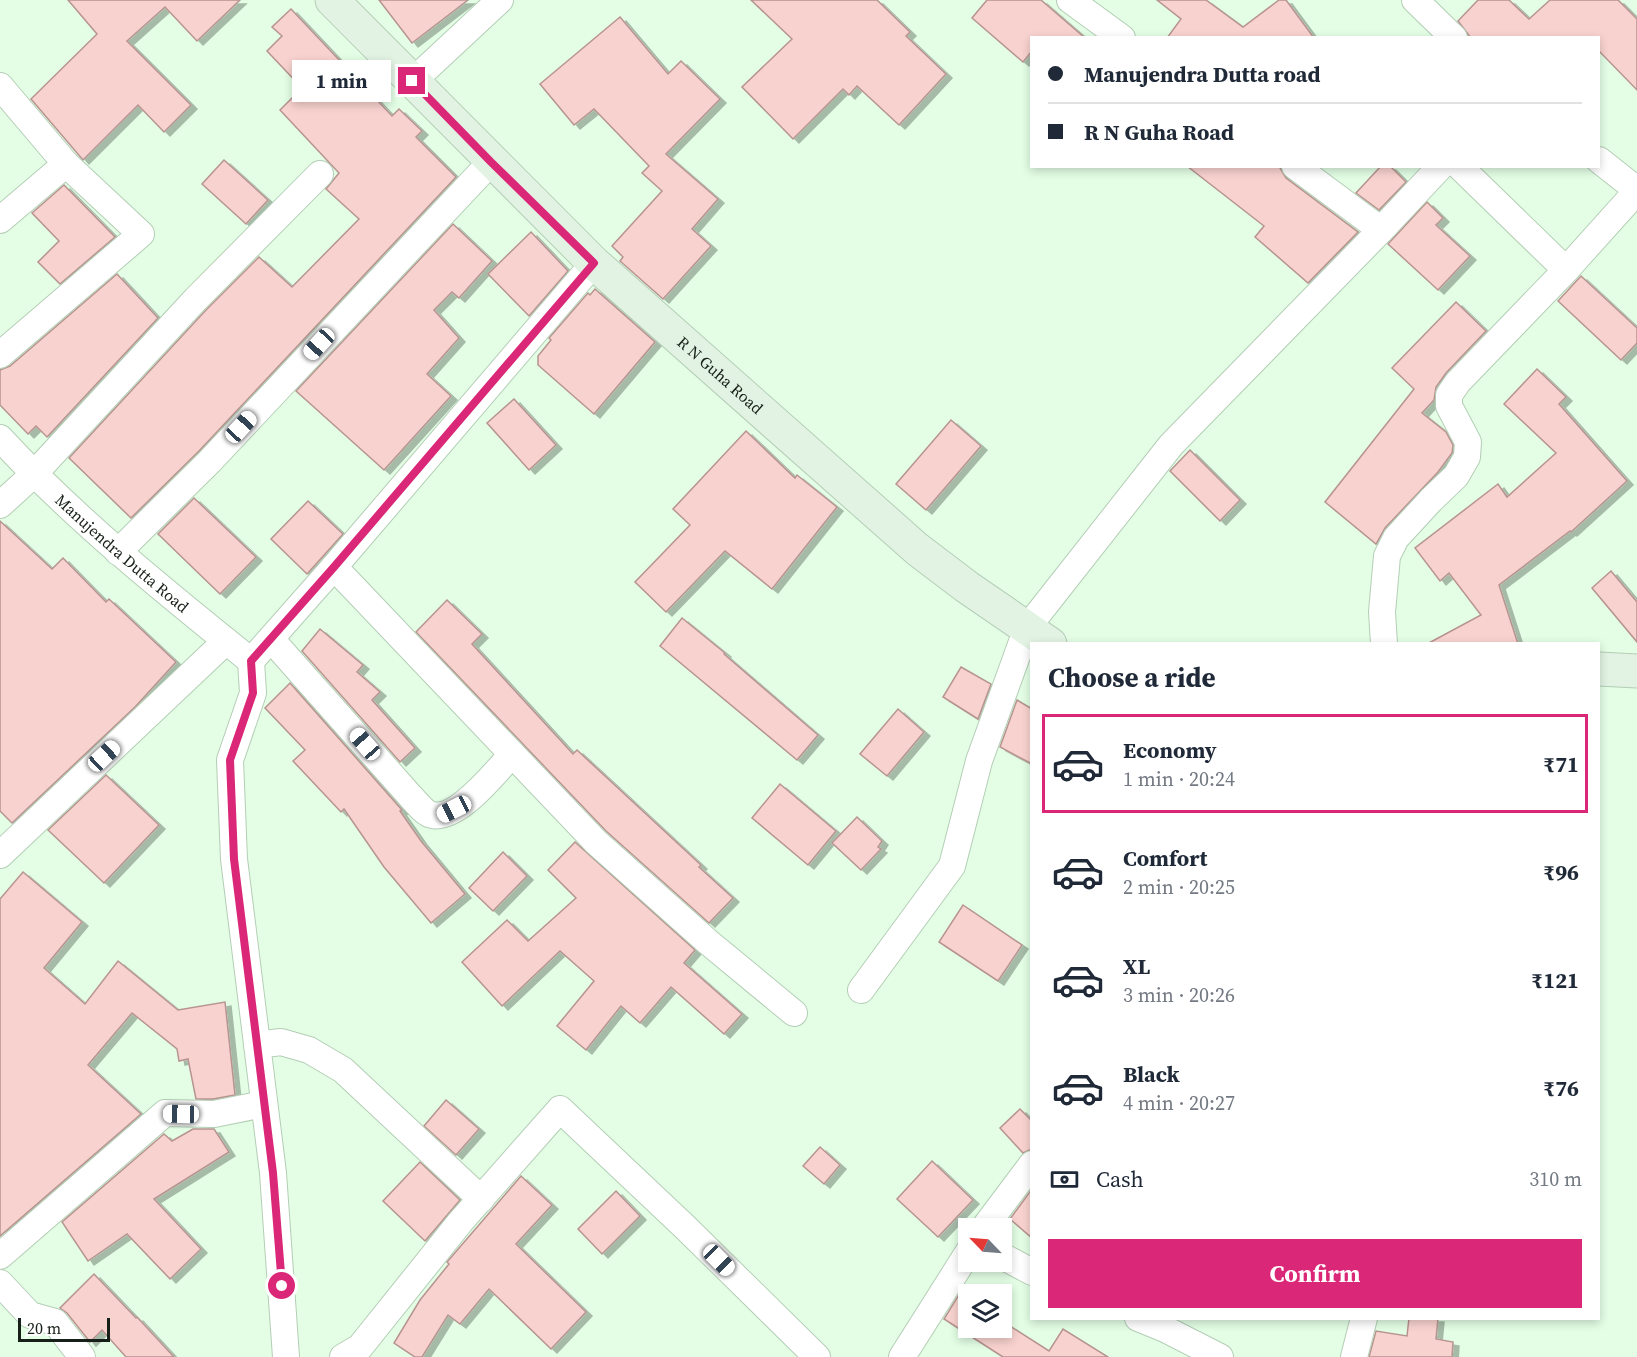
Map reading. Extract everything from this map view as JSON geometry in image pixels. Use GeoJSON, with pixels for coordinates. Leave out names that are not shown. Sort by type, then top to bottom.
{"type":"FeatureCollection","features":[{"type":"Feature","properties":{"kind":"street","name":"R N Guha Road"},"geometry":{"type":"LineString","coordinates":[[332,0],[594,263],[917,549],[967,587],[1039,636]]}},
{"type":"Feature","properties":{"kind":"street"},"geometry":{"type":"LineString","coordinates":[[412,81],[500,0]]}},
{"type":"Feature","properties":{"kind":"street"},"geometry":{"type":"LineString","coordinates":[[1070,0],[1119,36]]}},
{"type":"Feature","properties":{"kind":"street"},"geometry":{"type":"LineString","coordinates":[[1414,0],[1452,36]]}},
{"type":"Feature","properties":{"kind":"street"},"geometry":{"type":"LineString","coordinates":[[0,86],[66,164],[141,234],[0,355]]}},
{"type":"Feature","properties":{"kind":"street"},"geometry":{"type":"LineString","coordinates":[[1384,642],[1382,612],[1387,556],[1396,538],[1456,476],[1467,457],[1468,442],[1449,406],[1449,395],[1458,382],[1566,270],[1637,191],[1600,161]]}},
{"type":"Feature","properties":{"kind":"street"},"geometry":{"type":"LineString","coordinates":[[118,552],[210,460],[491,162]]}},
{"type":"Feature","properties":{"kind":"street"},"geometry":{"type":"LineString","coordinates":[[0,220],[66,164]]}},
{"type":"Feature","properties":{"kind":"street"},"geometry":{"type":"LineString","coordinates":[[1298,168],[1381,230]]}},
{"type":"Feature","properties":{"kind":"street"},"geometry":{"type":"LineString","coordinates":[[1039,636],[1171,445],[1439,168]]}},
{"type":"Feature","properties":{"kind":"street"},"geometry":{"type":"LineString","coordinates":[[1462,168],[1566,270]]}},
{"type":"Feature","properties":{"kind":"street"},"geometry":{"type":"LineString","coordinates":[[0,505],[34,474],[195,300],[320,174]]}},
{"type":"Feature","properties":{"kind":"street"},"geometry":{"type":"LineString","coordinates":[[286,1357],[273,1173],[234,859],[230,760],[253,693],[251,661],[594,263]]}},
{"type":"Feature","properties":{"kind":"street","name":"Manujendra Dutta Road"},"geometry":{"type":"LineString","coordinates":[[0,438],[34,474],[118,552],[251,661]]}},
{"type":"Feature","properties":{"kind":"street"},"geometry":{"type":"LineString","coordinates":[[334,567],[596,842],[708,942],[794,1013]]}},
{"type":"Feature","properties":{"kind":"street"},"geometry":{"type":"LineString","coordinates":[[271,639],[411,797],[424,811],[432,815],[443,815],[472,797],[512,754]]}},
{"type":"Feature","properties":{"kind":"street"},"geometry":{"type":"LineString","coordinates":[[0,855],[226,641]]}},
{"type":"Feature","properties":{"kind":"street"},"geometry":{"type":"LineString","coordinates":[[861,990],[952,866],[978,761],[1030,654]]}},
{"type":"Feature","properties":{"kind":"street"},"geometry":{"type":"LineString","coordinates":[[1600,669],[1637,671]]}},
{"type":"Feature","properties":{"kind":"street"},"geometry":{"type":"LineString","coordinates":[[257,1046],[281,1042],[309,1050],[343,1070],[481,1199]]}},
{"type":"Feature","properties":{"kind":"street"},"geometry":{"type":"LineString","coordinates":[[0,1256],[165,1113],[214,1114],[264,1104]]}},
{"type":"Feature","properties":{"kind":"street"},"geometry":{"type":"LineString","coordinates":[[343,1357],[360,1347],[481,1199],[560,1109],[686,1228],[817,1357]]}},
{"type":"Feature","properties":{"kind":"street"},"geometry":{"type":"LineString","coordinates":[[992,1218],[1030,1167]]}},
{"type":"Feature","properties":{"kind":"street"},"geometry":{"type":"LineString","coordinates":[[1012,1261],[1030,1271]]}},
{"type":"Feature","properties":{"kind":"street"},"geometry":{"type":"LineString","coordinates":[[902,1357],[958,1268]]}},
{"type":"Feature","properties":{"kind":"street"},"geometry":{"type":"LineString","coordinates":[[0,1283],[30,1316],[54,1322],[82,1357]]}},
{"type":"Feature","properties":{"kind":"street"},"geometry":{"type":"LineString","coordinates":[[1143,1320],[1220,1357]]}},
{"type":"Feature","properties":{"kind":"street"},"geometry":{"type":"LineString","coordinates":[[1354,1357],[1363,1320]]}},
{"type":"Feature","properties":{"kind":"building"},"geometry":{"type":"Polygon","coordinates":[[[68,0],[240,0],[197,41],[165,7],[127,41],[191,105],[164,132],[138,105],[83,160],[31,99],[97,34],[68,0]]]}},
{"type":"Feature","properties":{"kind":"building"},"geometry":{"type":"Polygon","coordinates":[[[379,0],[468,0],[412,43],[379,0]]]}},
{"type":"Feature","properties":{"kind":"building"},"geometry":{"type":"Polygon","coordinates":[[[751,0],[877,0],[910,32],[906,36],[946,74],[899,125],[857,86],[849,95],[843,89],[793,139],[742,87],[792,39],[751,0]]]}},
{"type":"Feature","properties":{"kind":"building"},"geometry":{"type":"Polygon","coordinates":[[[987,0],[1041,0],[1083,36],[1030,36],[1030,53],[1023,62],[972,18],[987,0]]]}},
{"type":"Feature","properties":{"kind":"building"},"geometry":{"type":"Polygon","coordinates":[[[1157,0],[1206,0],[1243,27],[1279,0],[1286,0],[1313,36],[1168,36],[1181,19],[1157,0]]]}},
{"type":"Feature","properties":{"kind":"building"},"geometry":{"type":"Polygon","coordinates":[[[1478,0],[1509,0],[1529,19],[1550,0],[1618,0],[1637,19],[1637,90],[1600,52],[1600,36],[1469,36],[1458,21],[1478,0]]]}},
{"type":"Feature","properties":{"kind":"building"},"geometry":{"type":"Polygon","coordinates":[[[291,9],[392,116],[399,109],[422,131],[416,137],[456,177],[199,451],[131,518],[69,458],[206,310],[259,257],[292,287],[359,219],[326,189],[339,173],[280,110],[302,88],[267,51],[282,36],[272,27],[291,9]]]}},
{"type":"Feature","properties":{"kind":"building"},"geometry":{"type":"Polygon","coordinates":[[[620,17],[668,74],[681,61],[720,99],[666,154],[718,199],[692,229],[711,246],[663,299],[620,261],[623,257],[612,246],[662,191],[642,173],[649,166],[594,109],[574,125],[540,84],[620,17]]]}},
{"type":"Feature","properties":{"kind":"building"},"geometry":{"type":"Polygon","coordinates":[[[224,160],[268,200],[246,224],[202,184],[224,160]]]}},
{"type":"Feature","properties":{"kind":"building"},"geometry":{"type":"Polygon","coordinates":[[[1190,168],[1280,168],[1286,178],[1358,232],[1308,283],[1255,237],[1264,226],[1190,168]]]}},
{"type":"Feature","properties":{"kind":"building"},"geometry":{"type":"Polygon","coordinates":[[[1379,168],[1392,168],[1406,182],[1379,210],[1356,193],[1379,168]]]}},
{"type":"Feature","properties":{"kind":"building"},"geometry":{"type":"Polygon","coordinates":[[[64,185],[115,237],[60,284],[38,262],[59,241],[32,213],[64,185]]]}},
{"type":"Feature","properties":{"kind":"building"},"geometry":{"type":"Polygon","coordinates":[[[1427,202],[1443,218],[1436,225],[1470,256],[1438,290],[1388,244],[1427,202]]]}},
{"type":"Feature","properties":{"kind":"building"},"geometry":{"type":"Polygon","coordinates":[[[453,224],[492,261],[459,298],[452,292],[434,310],[459,338],[427,374],[451,396],[384,470],[296,391],[453,224]]]}},
{"type":"Feature","properties":{"kind":"building"},"geometry":{"type":"Polygon","coordinates":[[[531,232],[568,271],[529,316],[488,274],[531,232]]]}},
{"type":"Feature","properties":{"kind":"building"},"geometry":{"type":"Polygon","coordinates":[[[117,274],[158,318],[47,437],[36,426],[28,434],[0,405],[0,370],[10,366],[117,274]]]}},
{"type":"Feature","properties":{"kind":"building"},"geometry":{"type":"Polygon","coordinates":[[[1581,276],[1637,328],[1637,343],[1621,360],[1558,301],[1581,276]]]}},
{"type":"Feature","properties":{"kind":"building"},"geometry":{"type":"Polygon","coordinates":[[[595,289],[655,342],[594,414],[538,365],[538,356],[551,340],[549,338],[588,293],[590,295],[595,289]]]}},
{"type":"Feature","properties":{"kind":"building"},"geometry":{"type":"Polygon","coordinates":[[[1456,302],[1486,331],[1446,373],[1436,387],[1434,400],[1422,413],[1446,432],[1453,445],[1452,453],[1438,472],[1385,528],[1376,544],[1325,502],[1414,389],[1392,368],[1456,302]]]}},
{"type":"Feature","properties":{"kind":"building"},"geometry":{"type":"Polygon","coordinates":[[[1537,369],[1566,397],[1559,404],[1627,481],[1571,532],[1499,585],[1517,642],[1431,642],[1481,615],[1449,573],[1440,581],[1415,548],[1498,484],[1507,497],[1556,453],[1504,404],[1537,369]]]}},
{"type":"Feature","properties":{"kind":"building"},"geometry":{"type":"Polygon","coordinates":[[[514,399],[556,445],[529,470],[487,423],[514,399]]]}},
{"type":"Feature","properties":{"kind":"building"},"geometry":{"type":"Polygon","coordinates":[[[951,420],[981,446],[926,510],[896,484],[951,420]]]}},
{"type":"Feature","properties":{"kind":"building"},"geometry":{"type":"Polygon","coordinates":[[[746,431],[795,478],[797,475],[837,507],[772,589],[725,551],[666,612],[635,582],[690,525],[673,509],[746,431]]]}},
{"type":"Feature","properties":{"kind":"building"},"geometry":{"type":"Polygon","coordinates":[[[1190,450],[1240,500],[1220,521],[1170,471],[1190,450]]]}},
{"type":"Feature","properties":{"kind":"building"},"geometry":{"type":"Polygon","coordinates":[[[194,498],[256,557],[220,594],[158,534],[194,498]]]}},
{"type":"Feature","properties":{"kind":"building"},"geometry":{"type":"Polygon","coordinates":[[[308,501],[343,534],[307,574],[271,539],[308,501]]]}},
{"type":"Feature","properties":{"kind":"building"},"geometry":{"type":"Polygon","coordinates":[[[0,521],[52,569],[63,558],[106,602],[109,599],[176,662],[135,707],[12,823],[0,811],[0,521]]]}},
{"type":"Feature","properties":{"kind":"building"},"geometry":{"type":"Polygon","coordinates":[[[1611,571],[1637,602],[1637,642],[1592,588],[1611,571]]]}},
{"type":"Feature","properties":{"kind":"building"},"geometry":{"type":"Polygon","coordinates":[[[447,600],[482,634],[472,644],[573,754],[577,750],[701,865],[699,867],[733,898],[709,923],[606,831],[416,632],[447,600]]]}},
{"type":"Feature","properties":{"kind":"building"},"geometry":{"type":"Polygon","coordinates":[[[682,618],[818,735],[797,760],[660,646],[682,618]]]}},
{"type":"Feature","properties":{"kind":"building"},"geometry":{"type":"Polygon","coordinates":[[[320,629],[363,665],[357,672],[380,692],[372,700],[415,748],[400,762],[302,651],[320,629]]]}},
{"type":"Feature","properties":{"kind":"building"},"geometry":{"type":"Polygon","coordinates":[[[961,667],[991,684],[978,719],[943,697],[961,667]]]}},
{"type":"Feature","properties":{"kind":"building"},"geometry":{"type":"Polygon","coordinates":[[[290,683],[402,810],[400,811],[421,841],[465,894],[431,923],[384,867],[344,809],[341,812],[293,761],[305,750],[265,708],[290,683]]]}},
{"type":"Feature","properties":{"kind":"building"},"geometry":{"type":"Polygon","coordinates":[[[1017,700],[1030,708],[1030,763],[1000,747],[1017,700]]]}},
{"type":"Feature","properties":{"kind":"building"},"geometry":{"type":"Polygon","coordinates":[[[898,709],[924,732],[887,776],[860,754],[898,709]]]}},
{"type":"Feature","properties":{"kind":"building"},"geometry":{"type":"Polygon","coordinates":[[[106,775],[159,825],[104,883],[48,830],[106,775]]]}},
{"type":"Feature","properties":{"kind":"building"},"geometry":{"type":"Polygon","coordinates":[[[780,784],[836,831],[808,865],[752,818],[780,784]]]}},
{"type":"Feature","properties":{"kind":"building"},"geometry":{"type":"Polygon","coordinates":[[[857,817],[882,841],[878,847],[881,849],[861,870],[832,843],[857,817]]]}},
{"type":"Feature","properties":{"kind":"building"},"geometry":{"type":"Polygon","coordinates":[[[575,842],[695,950],[684,963],[742,1014],[724,1034],[671,987],[640,1023],[621,1006],[586,1050],[557,1026],[594,981],[560,951],[502,1006],[462,962],[507,920],[528,941],[576,898],[548,870],[575,842]]]}},
{"type":"Feature","properties":{"kind":"building"},"geometry":{"type":"Polygon","coordinates":[[[503,852],[527,876],[493,911],[469,888],[503,852]]]}},
{"type":"Feature","properties":{"kind":"building"},"geometry":{"type":"Polygon","coordinates":[[[23,872],[82,922],[44,968],[85,1004],[118,961],[178,1010],[225,1002],[235,1095],[196,1099],[188,1059],[179,1061],[177,1049],[132,1013],[88,1065],[141,1114],[0,1236],[0,899],[23,872]]]}},
{"type":"Feature","properties":{"kind":"building"},"geometry":{"type":"Polygon","coordinates":[[[963,905],[1022,945],[998,981],[939,942],[963,905]]]}},
{"type":"Feature","properties":{"kind":"building"},"geometry":{"type":"Polygon","coordinates":[[[446,1100],[479,1129],[456,1155],[424,1126],[446,1100]]]}},
{"type":"Feature","properties":{"kind":"building"},"geometry":{"type":"Polygon","coordinates":[[[1020,1109],[1030,1119],[1030,1150],[1023,1153],[1000,1128],[1020,1109]]]}},
{"type":"Feature","properties":{"kind":"building"},"geometry":{"type":"Polygon","coordinates":[[[193,1129],[214,1129],[229,1152],[154,1199],[201,1249],[170,1279],[127,1234],[88,1261],[62,1222],[164,1134],[172,1141],[193,1129]]]}},
{"type":"Feature","properties":{"kind":"building"},"geometry":{"type":"Polygon","coordinates":[[[820,1147],[840,1165],[824,1184],[803,1166],[820,1147]]]}},
{"type":"Feature","properties":{"kind":"building"},"geometry":{"type":"Polygon","coordinates":[[[932,1161],[973,1200],[938,1237],[897,1199],[932,1161]]]}},
{"type":"Feature","properties":{"kind":"building"},"geometry":{"type":"Polygon","coordinates":[[[420,1162],[460,1200],[425,1241],[383,1201],[420,1162]]]}},
{"type":"Feature","properties":{"kind":"building"},"geometry":{"type":"Polygon","coordinates":[[[521,1176],[552,1205],[516,1244],[586,1312],[551,1349],[489,1289],[460,1324],[448,1315],[422,1357],[415,1357],[394,1343],[420,1300],[449,1264],[447,1262],[521,1176]]]}},
{"type":"Feature","properties":{"kind":"building"},"geometry":{"type":"Polygon","coordinates":[[[616,1191],[640,1216],[602,1254],[578,1229],[616,1191]]]}},
{"type":"Feature","properties":{"kind":"building"},"geometry":{"type":"Polygon","coordinates":[[[1030,1192],[1030,1236],[1011,1218],[1030,1192]]]}},
{"type":"Feature","properties":{"kind":"building"},"geometry":{"type":"Polygon","coordinates":[[[94,1274],[174,1357],[126,1357],[102,1330],[90,1342],[67,1313],[60,1308],[94,1274]]]}},
{"type":"Feature","properties":{"kind":"building"},"geometry":{"type":"Polygon","coordinates":[[[958,1296],[958,1328],[944,1319],[958,1296]]]}},
{"type":"Feature","properties":{"kind":"building"},"geometry":{"type":"Polygon","coordinates":[[[1409,1320],[1438,1320],[1436,1339],[1453,1342],[1452,1357],[1369,1357],[1376,1331],[1407,1336],[1409,1320]]]}},
{"type":"Feature","properties":{"kind":"building"},"geometry":{"type":"Polygon","coordinates":[[[1012,1327],[1049,1351],[1063,1329],[1108,1357],[1003,1357],[974,1338],[1012,1338],[1012,1327]]]}},
{"type":"Feature","properties":{"kind":"route"},"geometry":{"type":"LineString","coordinates":[[282,1286],[273,1173],[234,859],[230,760],[253,693],[251,661],[594,263],[412,81]]}}]}
